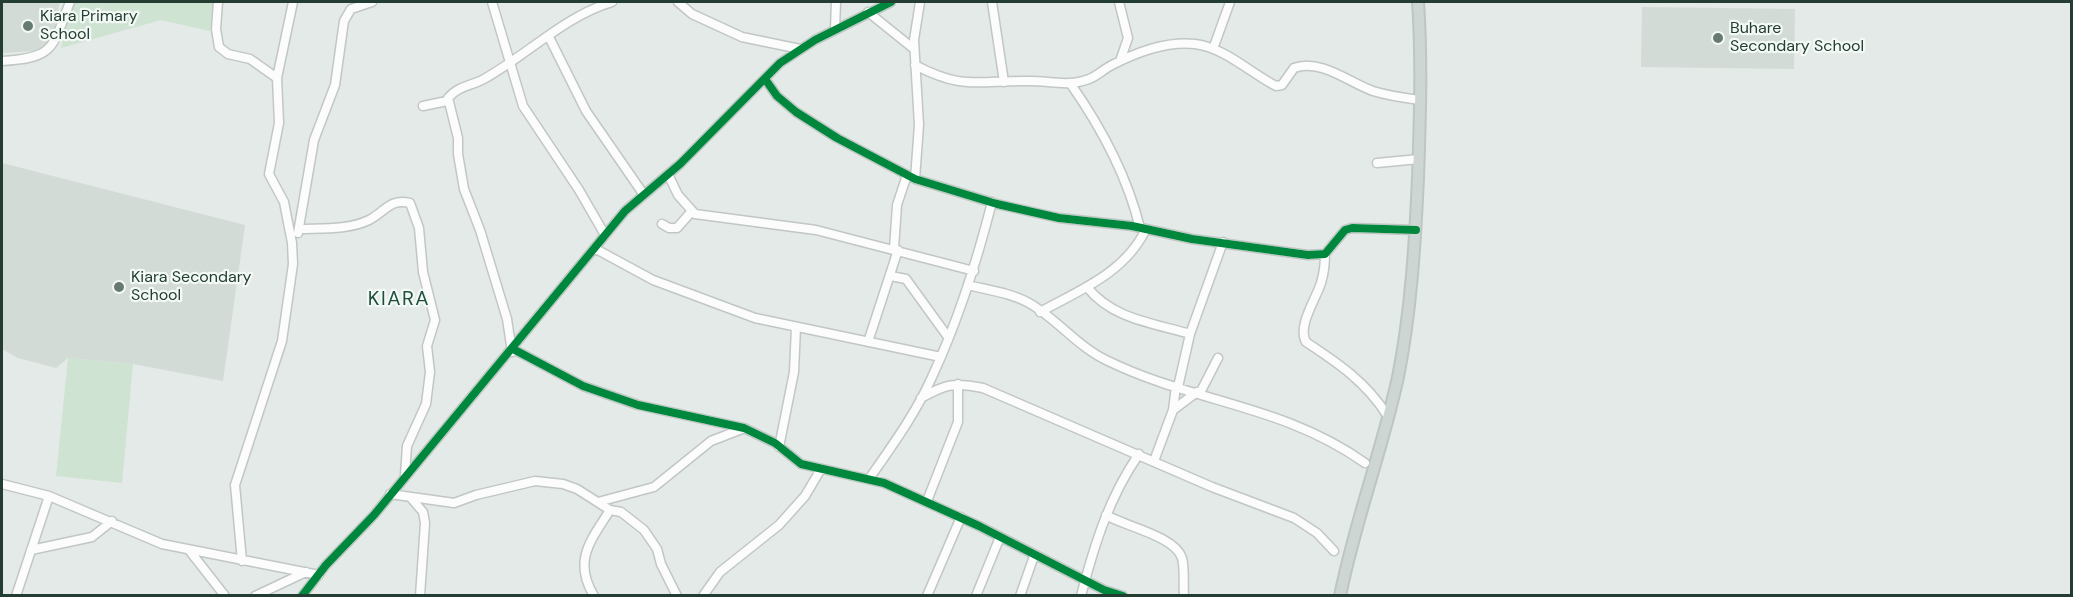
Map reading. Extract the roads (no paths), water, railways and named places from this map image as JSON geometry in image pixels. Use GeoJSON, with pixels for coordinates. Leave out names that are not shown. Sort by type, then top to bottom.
{"type":"FeatureCollection","features":[{"type":"Feature","properties":{"kind":"main road"},"geometry":{"type":"LineString","coordinates":[[1340,596],[1350,546],[1398,377],[1416,230],[1421,49],[1418,2]]}},
{"type":"Feature","properties":{"kind":"street"},"geometry":{"type":"LineString","coordinates":[[2,61],[41,55],[48,51],[54,45],[70,2]]}},
{"type":"Feature","properties":{"kind":"street"},"geometry":{"type":"LineString","coordinates":[[218,2],[216,29],[219,47],[228,54],[250,58],[277,78]]}},
{"type":"Feature","properties":{"kind":"street"},"geometry":{"type":"LineString","coordinates":[[293,2],[277,78],[279,123],[269,174],[284,202],[293,253]]}},
{"type":"Feature","properties":{"kind":"street"},"geometry":{"type":"LineString","coordinates":[[242,561],[235,485],[282,342],[293,253],[314,140],[335,85],[344,21],[351,9],[372,2]]}},
{"type":"Feature","properties":{"kind":"street"},"geometry":{"type":"LineString","coordinates":[[492,2],[523,106],[579,190],[605,235]]}},
{"type":"Feature","properties":{"kind":"street"},"geometry":{"type":"LineString","coordinates":[[423,106],[447,101],[457,89],[484,79],[589,10],[612,2]]}},
{"type":"Feature","properties":{"kind":"street"},"geometry":{"type":"LineString","coordinates":[[678,2],[692,14],[742,37],[800,49]]}},
{"type":"Feature","properties":{"kind":"street"},"geometry":{"type":"LineString","coordinates":[[835,29],[836,2]]}},
{"type":"Feature","properties":{"kind":"street"},"geometry":{"type":"LineString","coordinates":[[302,596],[512,350],[605,235],[644,195],[780,63],[835,29],[891,2]]}},
{"type":"Feature","properties":{"kind":"street"},"geometry":{"type":"LineString","coordinates":[[868,342],[873,319],[891,276],[896,250],[897,205],[911,177],[919,125],[914,49],[920,2]]}},
{"type":"Feature","properties":{"kind":"street"},"geometry":{"type":"LineString","coordinates":[[992,2],[1004,82]]}},
{"type":"Feature","properties":{"kind":"street"},"geometry":{"type":"LineString","coordinates":[[1119,2],[1128,38],[1120,61]]}},
{"type":"Feature","properties":{"kind":"street"},"geometry":{"type":"LineString","coordinates":[[1213,49],[1230,2]]}},
{"type":"Feature","properties":{"kind":"street"},"geometry":{"type":"LineString","coordinates":[[868,12],[914,49]]}},
{"type":"Feature","properties":{"kind":"street"},"geometry":{"type":"LineString","coordinates":[[549,37],[586,111],[644,195]]}},
{"type":"Feature","properties":{"kind":"street"},"geometry":{"type":"LineString","coordinates":[[915,65],[954,82],[973,84],[1070,83],[1088,80],[1120,61],[1154,47],[1197,44],[1213,49],[1276,86],[1282,85],[1294,68],[1305,65],[1339,75],[1389,96],[1420,100]]}},
{"type":"Feature","properties":{"kind":"street"},"geometry":{"type":"LineString","coordinates":[[765,79],[777,96],[796,112],[837,138],[911,177],[992,202],[1081,222],[1143,229],[1301,255],[1325,254]]}},
{"type":"Feature","properties":{"kind":"street"},"geometry":{"type":"LineString","coordinates":[[1040,312],[1087,287],[1130,256],[1143,229],[1120,171],[1096,121],[1070,83]]}},
{"type":"Feature","properties":{"kind":"street"},"geometry":{"type":"LineString","coordinates":[[447,101],[456,128],[464,189],[480,230],[507,320],[512,350]]}},
{"type":"Feature","properties":{"kind":"street"},"geometry":{"type":"LineString","coordinates":[[1377,163],[1419,159]]}},
{"type":"Feature","properties":{"kind":"street"},"geometry":{"type":"LineString","coordinates":[[668,174],[678,195],[692,211],[705,217],[806,228],[974,271]]}},
{"type":"Feature","properties":{"kind":"street"},"geometry":{"type":"LineString","coordinates":[[298,229],[356,224],[369,220],[386,206],[398,201],[410,203],[415,209],[420,228],[423,272],[435,320],[427,346],[430,372],[426,404],[407,446],[405,475]]}},
{"type":"Feature","properties":{"kind":"street"},"geometry":{"type":"LineString","coordinates":[[869,479],[921,398],[940,357],[974,271],[992,202]]}},
{"type":"Feature","properties":{"kind":"street"},"geometry":{"type":"LineString","coordinates":[[662,224],[669,228],[677,228],[692,211]]}},
{"type":"Feature","properties":{"kind":"street"},"geometry":{"type":"LineString","coordinates":[[1387,415],[1375,396],[1357,378],[1306,342],[1304,338],[1307,320],[1322,281],[1325,254],[1345,230],[1352,228],[1416,230]]}},
{"type":"Feature","properties":{"kind":"street"},"geometry":{"type":"LineString","coordinates":[[1154,461],[1173,410],[1190,333],[1223,242]]}},
{"type":"Feature","properties":{"kind":"street"},"geometry":{"type":"LineString","coordinates":[[594,248],[662,283],[755,318],[940,357]]}},
{"type":"Feature","properties":{"kind":"street"},"geometry":{"type":"LineString","coordinates":[[891,276],[906,279],[948,338]]}},
{"type":"Feature","properties":{"kind":"street"},"geometry":{"type":"LineString","coordinates":[[968,285],[1015,297],[1040,312],[1105,360],[1177,387],[1301,426],[1337,443],[1365,463]]}},
{"type":"Feature","properties":{"kind":"street"},"geometry":{"type":"LineString","coordinates":[[1087,287],[1096,298],[1116,312],[1190,333]]}},
{"type":"Feature","properties":{"kind":"street"},"geometry":{"type":"LineString","coordinates":[[779,447],[794,372],[796,327]]}},
{"type":"Feature","properties":{"kind":"street"},"geometry":{"type":"LineString","coordinates":[[512,350],[583,386],[638,405],[744,428],[765,436],[801,464],[843,471],[927,501],[1034,556],[1123,596]]}},
{"type":"Feature","properties":{"kind":"street"},"geometry":{"type":"LineString","coordinates":[[1173,410],[1198,393],[1218,358]]}},
{"type":"Feature","properties":{"kind":"street"},"geometry":{"type":"LineString","coordinates":[[921,398],[940,386],[958,384],[983,388],[1010,402],[1294,518],[1317,532],[1334,551]]}},
{"type":"Feature","properties":{"kind":"street"},"geometry":{"type":"LineString","coordinates":[[927,501],[958,422],[960,389],[958,384]]}},
{"type":"Feature","properties":{"kind":"street"},"geometry":{"type":"LineString","coordinates":[[598,502],[654,487],[711,441],[744,428]]}},
{"type":"Feature","properties":{"kind":"street"},"geometry":{"type":"LineString","coordinates":[[1081,596],[1089,559],[1106,515],[1139,454]]}},
{"type":"Feature","properties":{"kind":"street"},"geometry":{"type":"LineString","coordinates":[[703,596],[720,573],[780,525],[805,496],[821,469]]}},
{"type":"Feature","properties":{"kind":"street"},"geometry":{"type":"LineString","coordinates":[[390,494],[454,503],[507,487],[545,481],[577,489],[610,510],[630,517],[644,530],[657,549],[678,596]]}},
{"type":"Feature","properties":{"kind":"street"},"geometry":{"type":"LineString","coordinates":[[2,484],[49,496],[112,521],[138,535],[189,550],[319,575]]}},
{"type":"Feature","properties":{"kind":"street"},"geometry":{"type":"LineString","coordinates":[[16,596],[49,496]]}},
{"type":"Feature","properties":{"kind":"street"},"geometry":{"type":"LineString","coordinates":[[411,498],[423,512],[425,523],[420,596]]}},
{"type":"Feature","properties":{"kind":"street"},"geometry":{"type":"LineString","coordinates":[[594,596],[586,575],[584,554],[610,510]]}},
{"type":"Feature","properties":{"kind":"street"},"geometry":{"type":"LineString","coordinates":[[1106,515],[1158,538],[1177,550],[1181,556],[1184,596]]}},
{"type":"Feature","properties":{"kind":"street"},"geometry":{"type":"LineString","coordinates":[[927,596],[961,517]]}},
{"type":"Feature","properties":{"kind":"street"},"geometry":{"type":"LineString","coordinates":[[31,550],[92,537],[112,521]]}},
{"type":"Feature","properties":{"kind":"street"},"geometry":{"type":"LineString","coordinates":[[976,596],[1000,537]]}},
{"type":"Feature","properties":{"kind":"street"},"geometry":{"type":"LineString","coordinates":[[189,550],[225,596]]}},
{"type":"Feature","properties":{"kind":"street"},"geometry":{"type":"LineString","coordinates":[[1020,596],[1034,556]]}},
{"type":"Feature","properties":{"kind":"street"},"geometry":{"type":"LineString","coordinates":[[255,596],[306,572]]}},
{"type":"Feature","properties":{"kind":"place","name":"Kiara Primary School"},"geometry":{"type":"Point","coordinates":[28,26]}},
{"type":"Feature","properties":{"kind":"place","name":"Buhare Secondary School"},"geometry":{"type":"Point","coordinates":[1718,38]}},
{"type":"Feature","properties":{"kind":"place","name":"Kiara Secondary School"},"geometry":{"type":"Point","coordinates":[119,287]}},
{"type":"Feature","properties":{"kind":"district","name":"KIARA"},"geometry":{"type":"Point","coordinates":[399,300]}}]}
